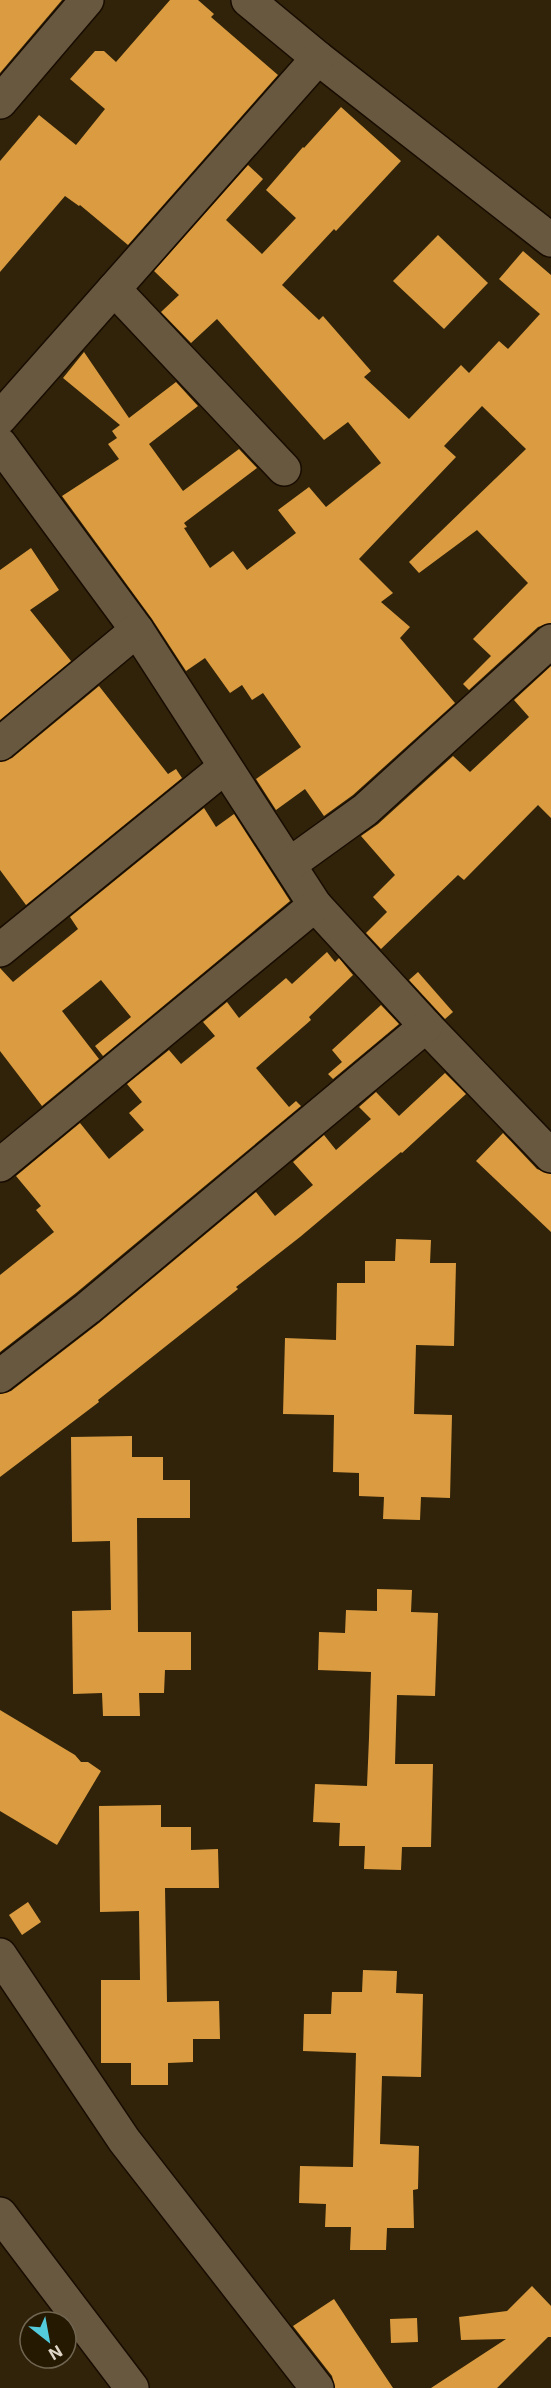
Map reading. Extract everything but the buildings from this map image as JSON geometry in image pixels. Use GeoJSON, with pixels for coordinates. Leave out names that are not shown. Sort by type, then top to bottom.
{"type":"FeatureCollection","features":[{"type":"Feature","properties":{"kind":"street"},"geometry":{"type":"LineString","coordinates":[[0,102],[87,0]]}},
{"type":"Feature","properties":{"kind":"street"},"geometry":{"type":"LineString","coordinates":[[248,0],[318,58],[551,240]]}},
{"type":"Feature","properties":{"kind":"street"},"geometry":{"type":"LineString","coordinates":[[0,418],[318,58]]}},
{"type":"Feature","properties":{"kind":"street"},"geometry":{"type":"LineString","coordinates":[[114,289],[284,468]]}},
{"type":"Feature","properties":{"kind":"street"},"geometry":{"type":"LineString","coordinates":[[0,444],[136,630],[315,905],[426,1026],[551,1156]]}},
{"type":"Feature","properties":{"kind":"street"},"geometry":{"type":"LineString","coordinates":[[0,744],[136,630]]}},
{"type":"Feature","properties":{"kind":"street"},"geometry":{"type":"LineString","coordinates":[[290,864],[365,810],[551,641]]}},
{"type":"Feature","properties":{"kind":"street"},"geometry":{"type":"LineString","coordinates":[[0,950],[225,767]]}},
{"type":"Feature","properties":{"kind":"street"},"geometry":{"type":"LineString","coordinates":[[0,1165],[315,905]]}},
{"type":"Feature","properties":{"kind":"street"},"geometry":{"type":"LineString","coordinates":[[0,1376],[88,1308],[426,1026]]}},
{"type":"Feature","properties":{"kind":"street"},"geometry":{"type":"LineString","coordinates":[[0,1955],[124,2140],[317,2388]]}},
{"type":"Feature","properties":{"kind":"street"},"geometry":{"type":"LineString","coordinates":[[0,2214],[124,2385]]}}]}
